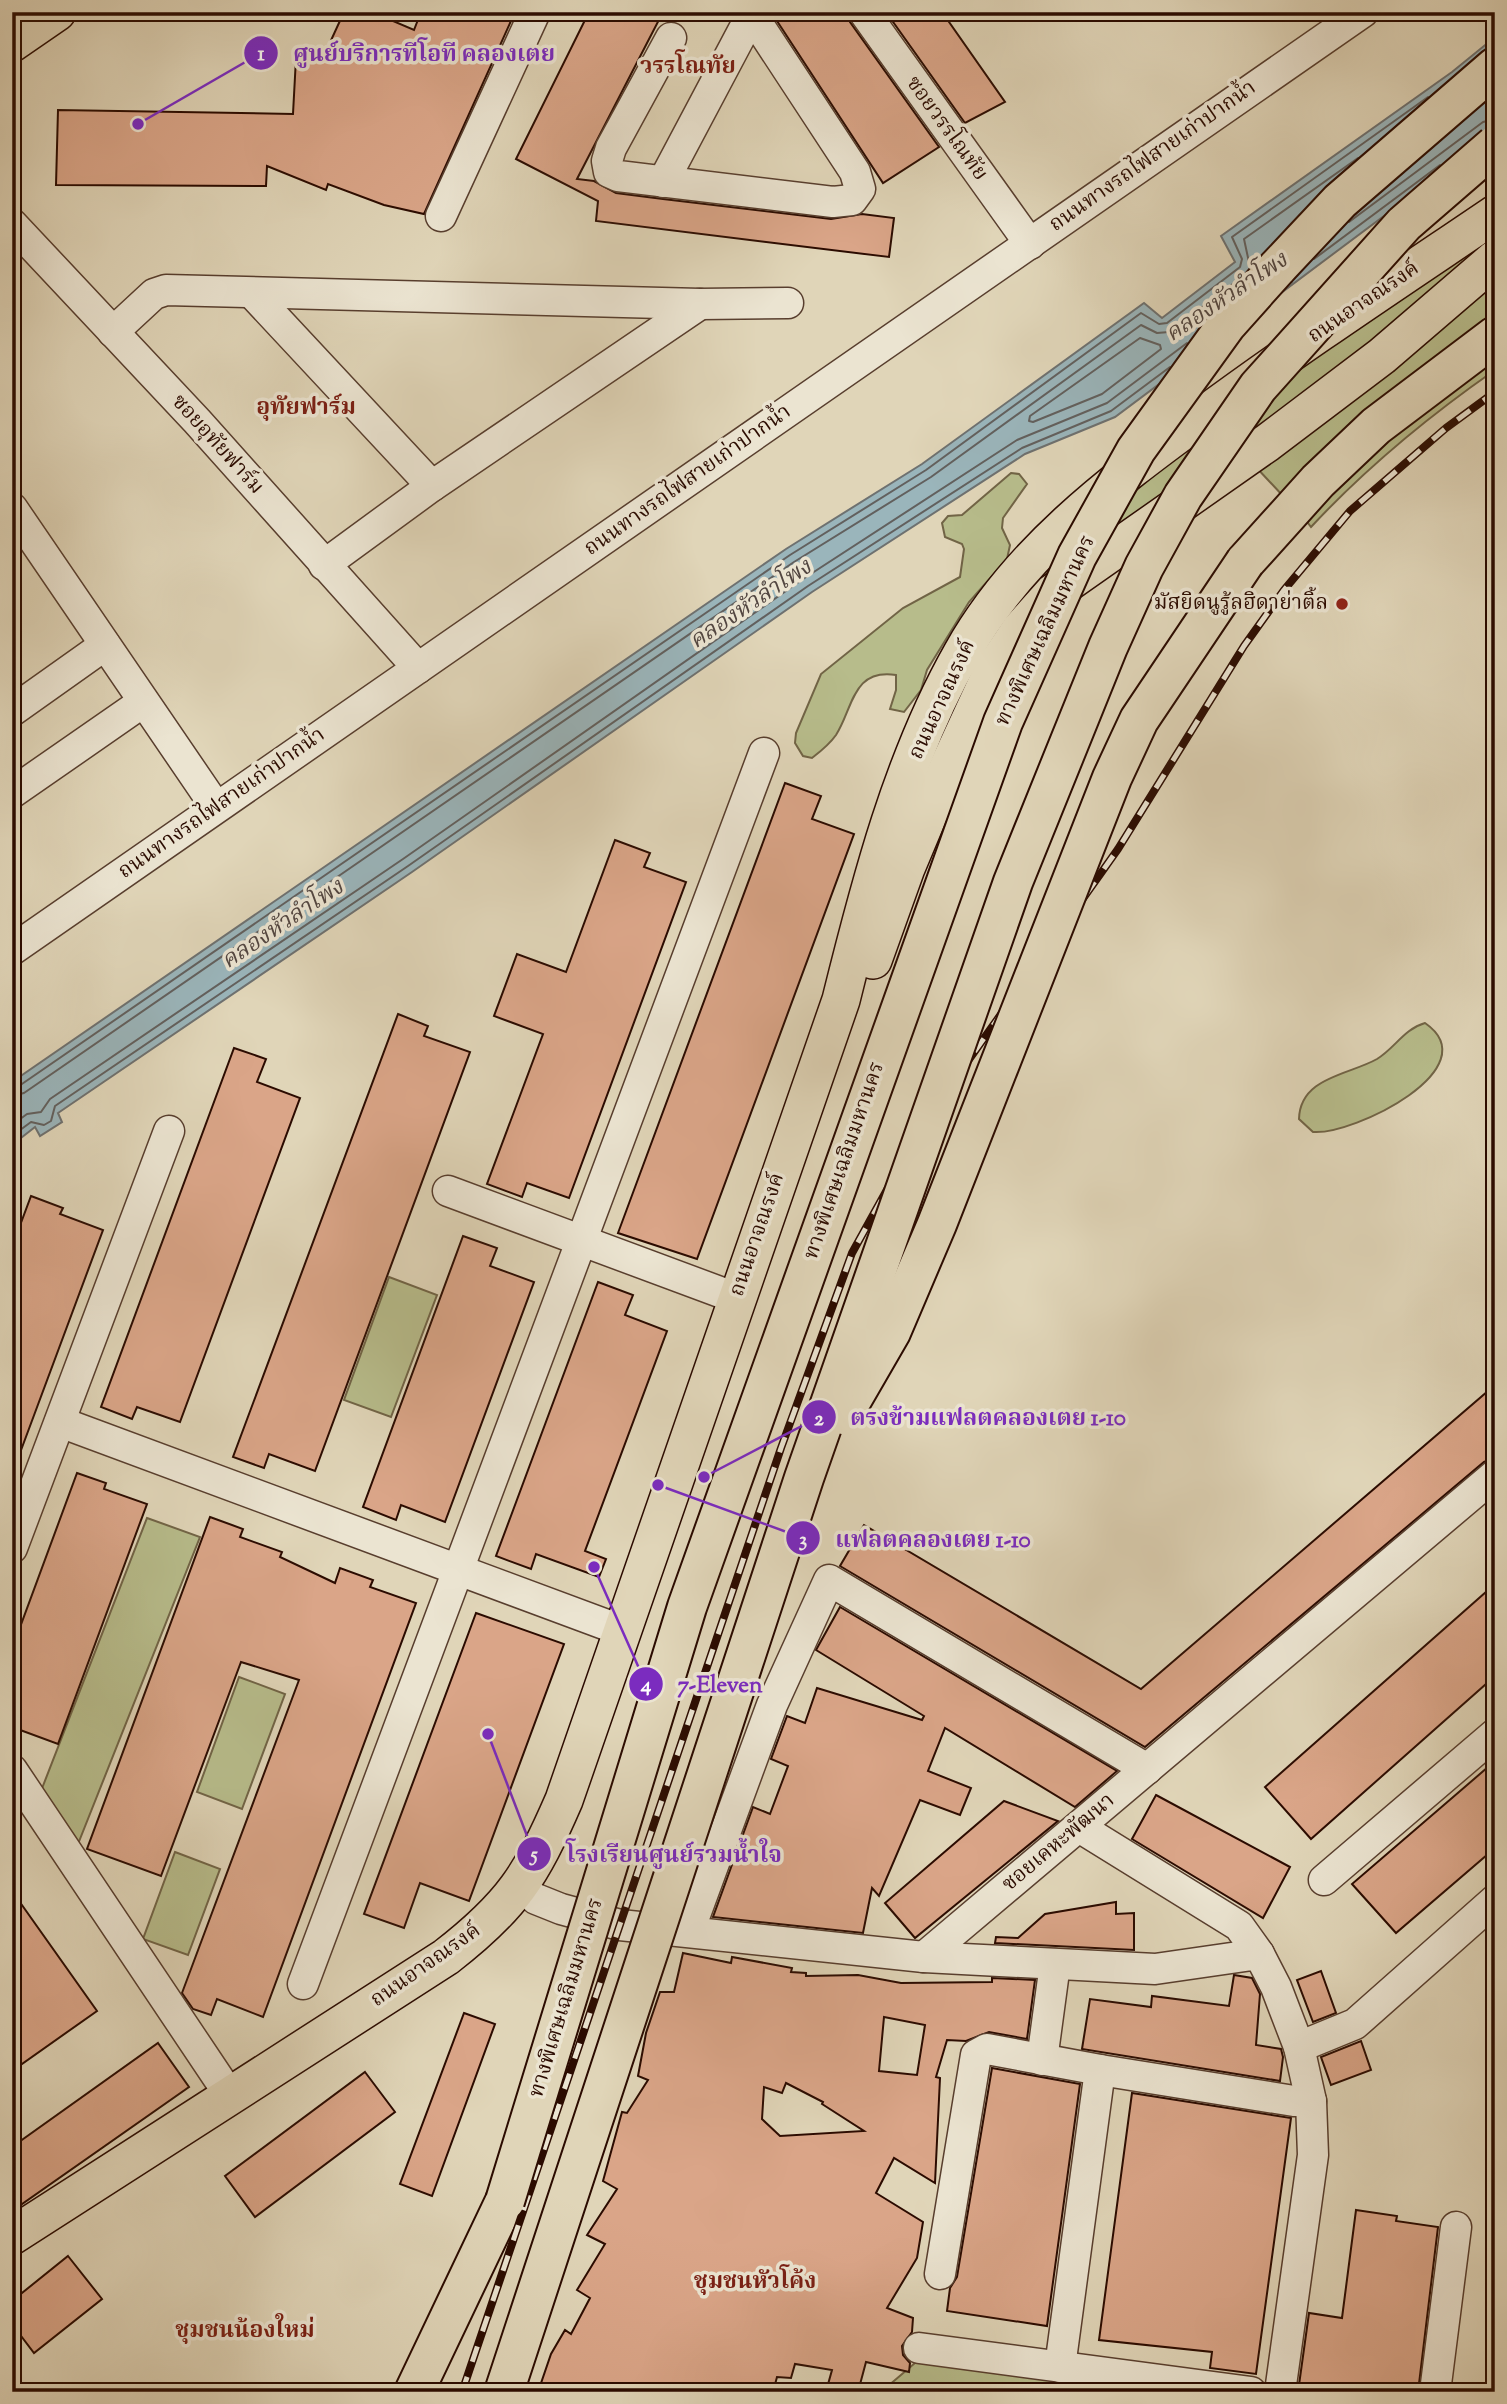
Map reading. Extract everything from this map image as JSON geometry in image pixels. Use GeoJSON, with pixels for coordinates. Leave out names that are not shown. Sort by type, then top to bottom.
{"type":"FeatureCollection","features":[{"type":"Feature","properties":{"kind":"highway","name":"ทางพิเศษเฉลิมมหานคร"},"geometry":{"type":"LineString","coordinates":[[438,2392],[505,2201],[687,1607],[1003,722],[1054,604],[1077,556],[1136,450],[1227,324],[1340,201],[1495,67]]}},
{"type":"Feature","properties":{"kind":"highway"},"geometry":{"type":"LineString","coordinates":[[504,2392],[804,1478],[1013,882],[1108,647],[1144,567],[1202,467],[1258,387],[1404,224],[1495,145]]}},
{"type":"Feature","properties":{"kind":"highway"},"geometry":{"type":"LineString","coordinates":[[804,1478],[891,1332],[1139,720],[1245,562],[1318,481],[1376,426],[1495,336]]}},
{"type":"Feature","properties":{"kind":"highway"},"geometry":{"type":"LineString","coordinates":[[414,2392],[505,2201]]}},
{"type":"Feature","properties":{"kind":"main road"},"geometry":{"type":"LineString","coordinates":[[12,43],[57,12]]}},
{"type":"Feature","properties":{"kind":"main road","name":"ถนนอาจณรงค์"},"geometry":{"type":"LineString","coordinates":[[12,2260],[140,2171],[483,1947],[527,1895],[572,1830],[746,1301],[841,1000],[863,911],[918,749],[962,652],[1029,559],[1123,474],[1252,379],[1495,214]]}},
{"type":"Feature","properties":{"kind":"main road","name":"ถนนอาจณรงค์"},"geometry":{"type":"LineString","coordinates":[[12,2236],[446,1956],[527,1895],[906,868],[993,670],[1020,630],[1053,593],[1266,443],[1382,356],[1495,259]]}},
{"type":"Feature","properties":{"kind":"street"},"geometry":{"type":"LineString","coordinates":[[441,216],[535,12]]}},
{"type":"Feature","properties":{"kind":"street","name":"ซอยวรรโณทัย"},"geometry":{"type":"LineString","coordinates":[[864,12],[1030,244]]}},
{"type":"Feature","properties":{"kind":"street","name":"ถนนทางรถไฟสายเก่าปากน้ำ"},"geometry":{"type":"LineString","coordinates":[[12,950],[1363,12]]}},
{"type":"Feature","properties":{"kind":"street"},"geometry":{"type":"LineString","coordinates":[[663,182],[751,13],[859,181],[857,195],[852,200],[833,202],[663,182],[618,176],[609,172],[607,161],[671,38]]}},
{"type":"Feature","properties":{"kind":"street","name":"ซอยอุทัยฟาร์ม"},"geometry":{"type":"LineString","coordinates":[[12,224],[418,668]]}},
{"type":"Feature","properties":{"kind":"street"},"geometry":{"type":"LineString","coordinates":[[113,332],[154,294],[166,290],[700,304],[788,303]]}},
{"type":"Feature","properties":{"kind":"street"},"geometry":{"type":"LineString","coordinates":[[252,293],[432,486]]}},
{"type":"Feature","properties":{"kind":"street"},"geometry":{"type":"LineString","coordinates":[[324,565],[432,486],[700,304]]}},
{"type":"Feature","properties":{"kind":"street"},"geometry":{"type":"LineString","coordinates":[[12,508],[216,807]]}},
{"type":"Feature","properties":{"kind":"street"},"geometry":{"type":"LineString","coordinates":[[12,711],[105,645]]}},
{"type":"Feature","properties":{"kind":"street"},"geometry":{"type":"LineString","coordinates":[[12,793],[143,702]]}},
{"type":"Feature","properties":{"kind":"street"},"geometry":{"type":"LineString","coordinates":[[303,1984],[764,753]]}},
{"type":"Feature","properties":{"kind":"street"},"geometry":{"type":"LineString","coordinates":[[12,1548],[169,1131]]}},
{"type":"Feature","properties":{"kind":"street"},"geometry":{"type":"LineString","coordinates":[[448,1191],[746,1301]]}},
{"type":"Feature","properties":{"kind":"street"},"geometry":{"type":"LineString","coordinates":[[60,1422],[623,1631]]}},
{"type":"Feature","properties":{"kind":"street","name":"ซอยเคหะพัฒนา"},"geometry":{"type":"LineString","coordinates":[[924,1957],[1495,1475]]}},
{"type":"Feature","properties":{"kind":"street"},"geometry":{"type":"LineString","coordinates":[[689,1931],[772,1705],[830,1580],[1147,1769]]}},
{"type":"Feature","properties":{"kind":"street"},"geometry":{"type":"LineString","coordinates":[[1324,1880],[1495,1734]]}},
{"type":"Feature","properties":{"kind":"street"},"geometry":{"type":"LineString","coordinates":[[12,1770],[229,2094]]}},
{"type":"Feature","properties":{"kind":"street"},"geometry":{"type":"LineString","coordinates":[[1079,1827],[1239,1926],[1259,1954],[1276,1987],[1299,2048],[1311,2101],[1313,2155],[1280,2392]]}},
{"type":"Feature","properties":{"kind":"street"},"geometry":{"type":"LineString","coordinates":[[527,1895],[561,1909],[610,1923],[924,1957],[1155,1969],[1259,1954]]}},
{"type":"Feature","properties":{"kind":"street"},"geometry":{"type":"LineString","coordinates":[[1299,2048],[1354,2024],[1495,1900]]}},
{"type":"Feature","properties":{"kind":"street"},"geometry":{"type":"LineString","coordinates":[[1042,2060],[1055,1964]]}},
{"type":"Feature","properties":{"kind":"street"},"geometry":{"type":"LineString","coordinates":[[940,2274],[974,2058],[987,2049],[1100,2070],[1294,2101],[1311,2101]]}},
{"type":"Feature","properties":{"kind":"street"},"geometry":{"type":"LineString","coordinates":[[1060,2367],[1100,2070]]}},
{"type":"Feature","properties":{"kind":"street"},"geometry":{"type":"LineString","coordinates":[[1435,2392],[1456,2227]]}},
{"type":"Feature","properties":{"kind":"street"},"geometry":{"type":"LineString","coordinates":[[919,2348],[1251,2392]]}},
{"type":"Feature","properties":{"kind":"green space"},"geometry":{"type":"Polygon","coordinates":[[[1495,230],[1495,243],[1365,354],[1121,523],[919,789],[953,700],[1013,598],[1122,494],[1495,230]]]}},
{"type":"Feature","properties":{"kind":"green space"},"geometry":{"type":"Polygon","coordinates":[[[1495,276],[1495,317],[1284,497],[1255,466],[1495,276]]]}},
{"type":"Feature","properties":{"kind":"green space"},"geometry":{"type":"Polygon","coordinates":[[[1495,355],[1495,370],[1399,444],[1311,527],[1305,519],[1387,438],[1495,355]]]}},
{"type":"Feature","properties":{"kind":"green space"},"geometry":{"type":"Polygon","coordinates":[[[1011,473],[1019,474],[1027,484],[1003,518],[1002,528],[1010,545],[1007,559],[969,602],[927,670],[921,690],[904,712],[890,709],[896,690],[896,675],[870,678],[856,693],[831,742],[812,758],[803,756],[795,743],[796,733],[821,674],[903,608],[960,577],[964,549],[962,544],[945,537],[942,523],[948,516],[962,515],[1011,473]]]}},
{"type":"Feature","properties":{"kind":"green space"},"geometry":{"type":"Polygon","coordinates":[[[1425,1023],[1441,1041],[1441,1059],[1429,1078],[1409,1096],[1357,1123],[1332,1130],[1313,1132],[1299,1119],[1301,1105],[1317,1086],[1377,1059],[1405,1034],[1425,1023]]]}},
{"type":"Feature","properties":{"kind":"green space"},"geometry":{"type":"Polygon","coordinates":[[[389,1277],[437,1295],[391,1417],[344,1400],[389,1277]]]}},
{"type":"Feature","properties":{"kind":"green space"},"geometry":{"type":"Polygon","coordinates":[[[147,1518],[200,1537],[78,1844],[41,1791],[147,1518]]]}},
{"type":"Feature","properties":{"kind":"green space"},"geometry":{"type":"Polygon","coordinates":[[[239,1677],[285,1694],[242,1809],[197,1792],[239,1677]]]}},
{"type":"Feature","properties":{"kind":"green space"},"geometry":{"type":"Polygon","coordinates":[[[175,1852],[220,1869],[188,1955],[143,1939],[175,1852]]]}},
{"type":"Feature","properties":{"kind":"green space"},"geometry":{"type":"Polygon","coordinates":[[[922,2357],[1187,2392],[881,2392],[922,2357]]]}},
{"type":"Feature","properties":{"kind":"water","name":"คลองหัวลำโพง"},"geometry":{"type":"Polygon","coordinates":[[[1495,37],[1495,133],[1115,417],[1025,454],[812,592],[412,872],[58,1113],[62,1122],[40,1136],[35,1127],[12,1145],[12,1082],[786,549],[922,464],[1144,303],[1162,318],[1235,262],[1221,236],[1452,72],[1495,37]]]}},
{"type":"Feature","properties":{"kind":"building"},"geometry":{"type":"Polygon","coordinates":[[[344,12],[372,12],[414,30],[421,12],[515,12],[424,214],[384,205],[328,184],[326,190],[267,166],[266,186],[56,185],[58,110],[293,114],[296,58],[322,60],[344,12]]]}},
{"type":"Feature","properties":{"kind":"building"},"geometry":{"type":"Polygon","coordinates":[[[589,12],[663,12],[577,179],[594,181],[616,193],[663,199],[831,219],[862,214],[894,218],[889,257],[596,221],[598,201],[516,159],[589,12]]]}},
{"type":"Feature","properties":{"kind":"building"},"geometry":{"type":"Polygon","coordinates":[[[789,12],[847,12],[850,22],[939,147],[883,183],[777,21],[789,12]]]}},
{"type":"Feature","properties":{"kind":"building"},"geometry":{"type":"Polygon","coordinates":[[[886,12],[942,12],[1005,102],[965,123],[886,12]]]}},
{"type":"Feature","properties":{"kind":"building"},"geometry":{"type":"Polygon","coordinates":[[[785,783],[821,796],[812,819],[854,834],[697,1259],[618,1233],[785,783]]]}},
{"type":"Feature","properties":{"kind":"building"},"geometry":{"type":"Polygon","coordinates":[[[615,840],[650,853],[644,867],[686,882],[569,1198],[527,1183],[522,1197],[487,1184],[543,1034],[494,1016],[517,954],[566,972],[615,840]]]}},
{"type":"Feature","properties":{"kind":"building"},"geometry":{"type":"Polygon","coordinates":[[[398,1014],[428,1026],[424,1036],[470,1052],[315,1471],[269,1454],[264,1468],[233,1457],[398,1014]]]}},
{"type":"Feature","properties":{"kind":"building"},"geometry":{"type":"Polygon","coordinates":[[[234,1048],[266,1059],[257,1082],[300,1098],[180,1422],[137,1407],[132,1419],[101,1407],[234,1048]]]}},
{"type":"Feature","properties":{"kind":"building"},"geometry":{"type":"Polygon","coordinates":[[[31,1196],[63,1208],[60,1214],[103,1230],[14,1469],[12,1247],[31,1196]]]}},
{"type":"Feature","properties":{"kind":"building"},"geometry":{"type":"Polygon","coordinates":[[[463,1236],[497,1248],[490,1266],[534,1282],[445,1522],[401,1505],[396,1520],[363,1507],[463,1236]]]}},
{"type":"Feature","properties":{"kind":"building"},"geometry":{"type":"Polygon","coordinates":[[[598,1282],[633,1295],[625,1315],[667,1331],[585,1551],[606,1559],[599,1577],[536,1554],[531,1569],[496,1556],[598,1282]]]}},
{"type":"Feature","properties":{"kind":"building"},"geometry":{"type":"Polygon","coordinates":[[[1495,1385],[1495,1458],[1484,1462],[1145,1747],[840,1566],[864,1525],[1141,1689],[1495,1385]]]}},
{"type":"Feature","properties":{"kind":"building"},"geometry":{"type":"Polygon","coordinates":[[[77,1473],[106,1483],[104,1489],[147,1504],[58,1744],[12,1727],[12,1649],[77,1473]]]}},
{"type":"Feature","properties":{"kind":"building"},"geometry":{"type":"Polygon","coordinates":[[[210,1517],[243,1529],[240,1537],[282,1552],[280,1557],[335,1583],[340,1568],[373,1580],[370,1587],[416,1603],[263,2017],[217,1999],[211,2015],[193,2009],[182,1993],[299,1680],[241,1662],[161,1876],[87,1849],[210,1517]]]}},
{"type":"Feature","properties":{"kind":"building"},"geometry":{"type":"Polygon","coordinates":[[[1495,1584],[1495,1676],[1311,1839],[1265,1787],[1495,1584]]]}},
{"type":"Feature","properties":{"kind":"building"},"geometry":{"type":"Polygon","coordinates":[[[840,1607],[1117,1771],[1075,1807],[945,1728],[928,1771],[971,1788],[960,1815],[920,1800],[879,1896],[872,1888],[863,1933],[713,1917],[753,1807],[770,1814],[788,1766],[771,1759],[787,1716],[805,1723],[817,1688],[922,1720],[924,1716],[816,1650],[840,1607]]]}},
{"type":"Feature","properties":{"kind":"building"},"geometry":{"type":"Polygon","coordinates":[[[476,1613],[564,1644],[469,1901],[420,1883],[404,1928],[364,1914],[476,1613]]]}},
{"type":"Feature","properties":{"kind":"building"},"geometry":{"type":"Polygon","coordinates":[[[1495,1761],[1495,1848],[1396,1933],[1352,1884],[1495,1761]]]}},
{"type":"Feature","properties":{"kind":"building"},"geometry":{"type":"Polygon","coordinates":[[[1156,1795],[1290,1867],[1263,1918],[1132,1839],[1156,1795]]]}},
{"type":"Feature","properties":{"kind":"building"},"geometry":{"type":"Polygon","coordinates":[[[1004,1801],[1058,1821],[915,1938],[885,1903],[1004,1801]]]}},
{"type":"Feature","properties":{"kind":"building"},"geometry":{"type":"Polygon","coordinates":[[[12,1891],[97,2011],[12,2071],[12,1891]]]}},
{"type":"Feature","properties":{"kind":"building"},"geometry":{"type":"Polygon","coordinates":[[[1116,1902],[1116,1914],[1134,1913],[1134,1950],[995,1943],[996,1937],[1018,1938],[1045,1914],[1116,1902]]]}},
{"type":"Feature","properties":{"kind":"building"},"geometry":{"type":"Polygon","coordinates":[[[683,1953],[731,1963],[732,1957],[792,1968],[791,1972],[806,1973],[806,1976],[858,1975],[901,1983],[992,1982],[992,1978],[1035,1980],[1027,2039],[989,2032],[966,2041],[947,2040],[936,2077],[940,2078],[935,2183],[894,2158],[876,2193],[923,2222],[917,2258],[887,2308],[913,2318],[912,2332],[902,2346],[903,2355],[910,2363],[909,2372],[866,2362],[858,2392],[827,2388],[832,2370],[795,2364],[791,2378],[777,2377],[773,2392],[538,2392],[551,2354],[565,2330],[571,2334],[590,2298],[577,2290],[605,2244],[587,2235],[617,2189],[603,2181],[622,2112],[627,2113],[648,2080],[638,2076],[646,2033],[660,1992],[674,1992],[683,1953]],[[884,2017],[879,2071],[917,2075],[925,2025],[884,2017]],[[786,2083],[782,2093],[764,2087],[762,2119],[780,2136],[864,2131],[822,2104],[823,2102],[786,2083]]]}},
{"type":"Feature","properties":{"kind":"building"},"geometry":{"type":"Polygon","coordinates":[[[1321,1971],[1336,2013],[1313,2022],[1297,1980],[1321,1971]]]}},
{"type":"Feature","properties":{"kind":"building"},"geometry":{"type":"Polygon","coordinates":[[[1234,1975],[1252,1978],[1260,1994],[1256,2045],[1281,2049],[1283,2057],[1280,2081],[1082,2049],[1090,1999],[1151,2007],[1152,1996],[1229,2006],[1234,1975]]]}},
{"type":"Feature","properties":{"kind":"building"},"geometry":{"type":"Polygon","coordinates":[[[464,2013],[495,2024],[432,2196],[400,2184],[464,2013]]]}},
{"type":"Feature","properties":{"kind":"building"},"geometry":{"type":"Polygon","coordinates":[[[1361,2041],[1371,2070],[1331,2085],[1321,2057],[1361,2041]]]}},
{"type":"Feature","properties":{"kind":"building"},"geometry":{"type":"Polygon","coordinates":[[[158,2043],[189,2087],[12,2211],[12,2147],[158,2043]]]}},
{"type":"Feature","properties":{"kind":"building"},"geometry":{"type":"Polygon","coordinates":[[[992,2068],[1080,2084],[1047,2326],[947,2311],[950,2288],[957,2277],[992,2068]]]}},
{"type":"Feature","properties":{"kind":"building"},"geometry":{"type":"Polygon","coordinates":[[[365,2072],[395,2112],[255,2217],[225,2176],[365,2072]]]}},
{"type":"Feature","properties":{"kind":"building"},"geometry":{"type":"Polygon","coordinates":[[[1132,2093],[1291,2118],[1256,2374],[1210,2368],[1212,2352],[1099,2340],[1132,2093]]]}},
{"type":"Feature","properties":{"kind":"building"},"geometry":{"type":"Polygon","coordinates":[[[1356,2210],[1397,2216],[1396,2221],[1438,2227],[1418,2392],[1298,2392],[1309,2313],[1342,2318],[1356,2210]]]}},
{"type":"Feature","properties":{"kind":"building"},"geometry":{"type":"Polygon","coordinates":[[[68,2256],[102,2299],[34,2353],[12,2324],[12,2301],[68,2256]]]}},
{"type":"Feature","properties":{"kind":"railway"},"geometry":{"type":"LineString","coordinates":[[462,2392],[781,1448],[852,1253],[924,1123],[1118,849],[1244,646],[1284,590],[1350,511],[1446,428],[1495,392]]}},
{"type":"Feature","properties":{"kind":"place","name":"ศูนย์บริการทีโอที คลองเตย"},"geometry":{"type":"Point","coordinates":[138,124]}},
{"type":"Feature","properties":{"kind":"place","name":"มัสยิดนูรู้ลฮิดาย่าติ้ล"},"geometry":{"type":"Point","coordinates":[1342,604]}},
{"type":"Feature","properties":{"kind":"place","name":"ตรงข้ามแฟลตคลองเตย 1-10"},"geometry":{"type":"Point","coordinates":[704,1477]}},
{"type":"Feature","properties":{"kind":"place","name":"แฟลตคลองเตย 1-10"},"geometry":{"type":"Point","coordinates":[658,1485]}},
{"type":"Feature","properties":{"kind":"place","name":"7-Eleven"},"geometry":{"type":"Point","coordinates":[594,1567]}},
{"type":"Feature","properties":{"kind":"place","name":"โรงเรียนศูนย์รวมน้ำใจ"},"geometry":{"type":"Point","coordinates":[488,1734]}},
{"type":"Feature","properties":{"kind":"district","name":"วรรโณทัย"},"geometry":{"type":"Point","coordinates":[688,67]}},
{"type":"Feature","properties":{"kind":"district","name":"อุทัยฟาร์ม"},"geometry":{"type":"Point","coordinates":[306,408]}},
{"type":"Feature","properties":{"kind":"district","name":"ชุมชนหัวโค้ง"},"geometry":{"type":"Point","coordinates":[755,2282]}},
{"type":"Feature","properties":{"kind":"district","name":"ชุมชนน้องใหม่"},"geometry":{"type":"Point","coordinates":[245,2331]}}]}
